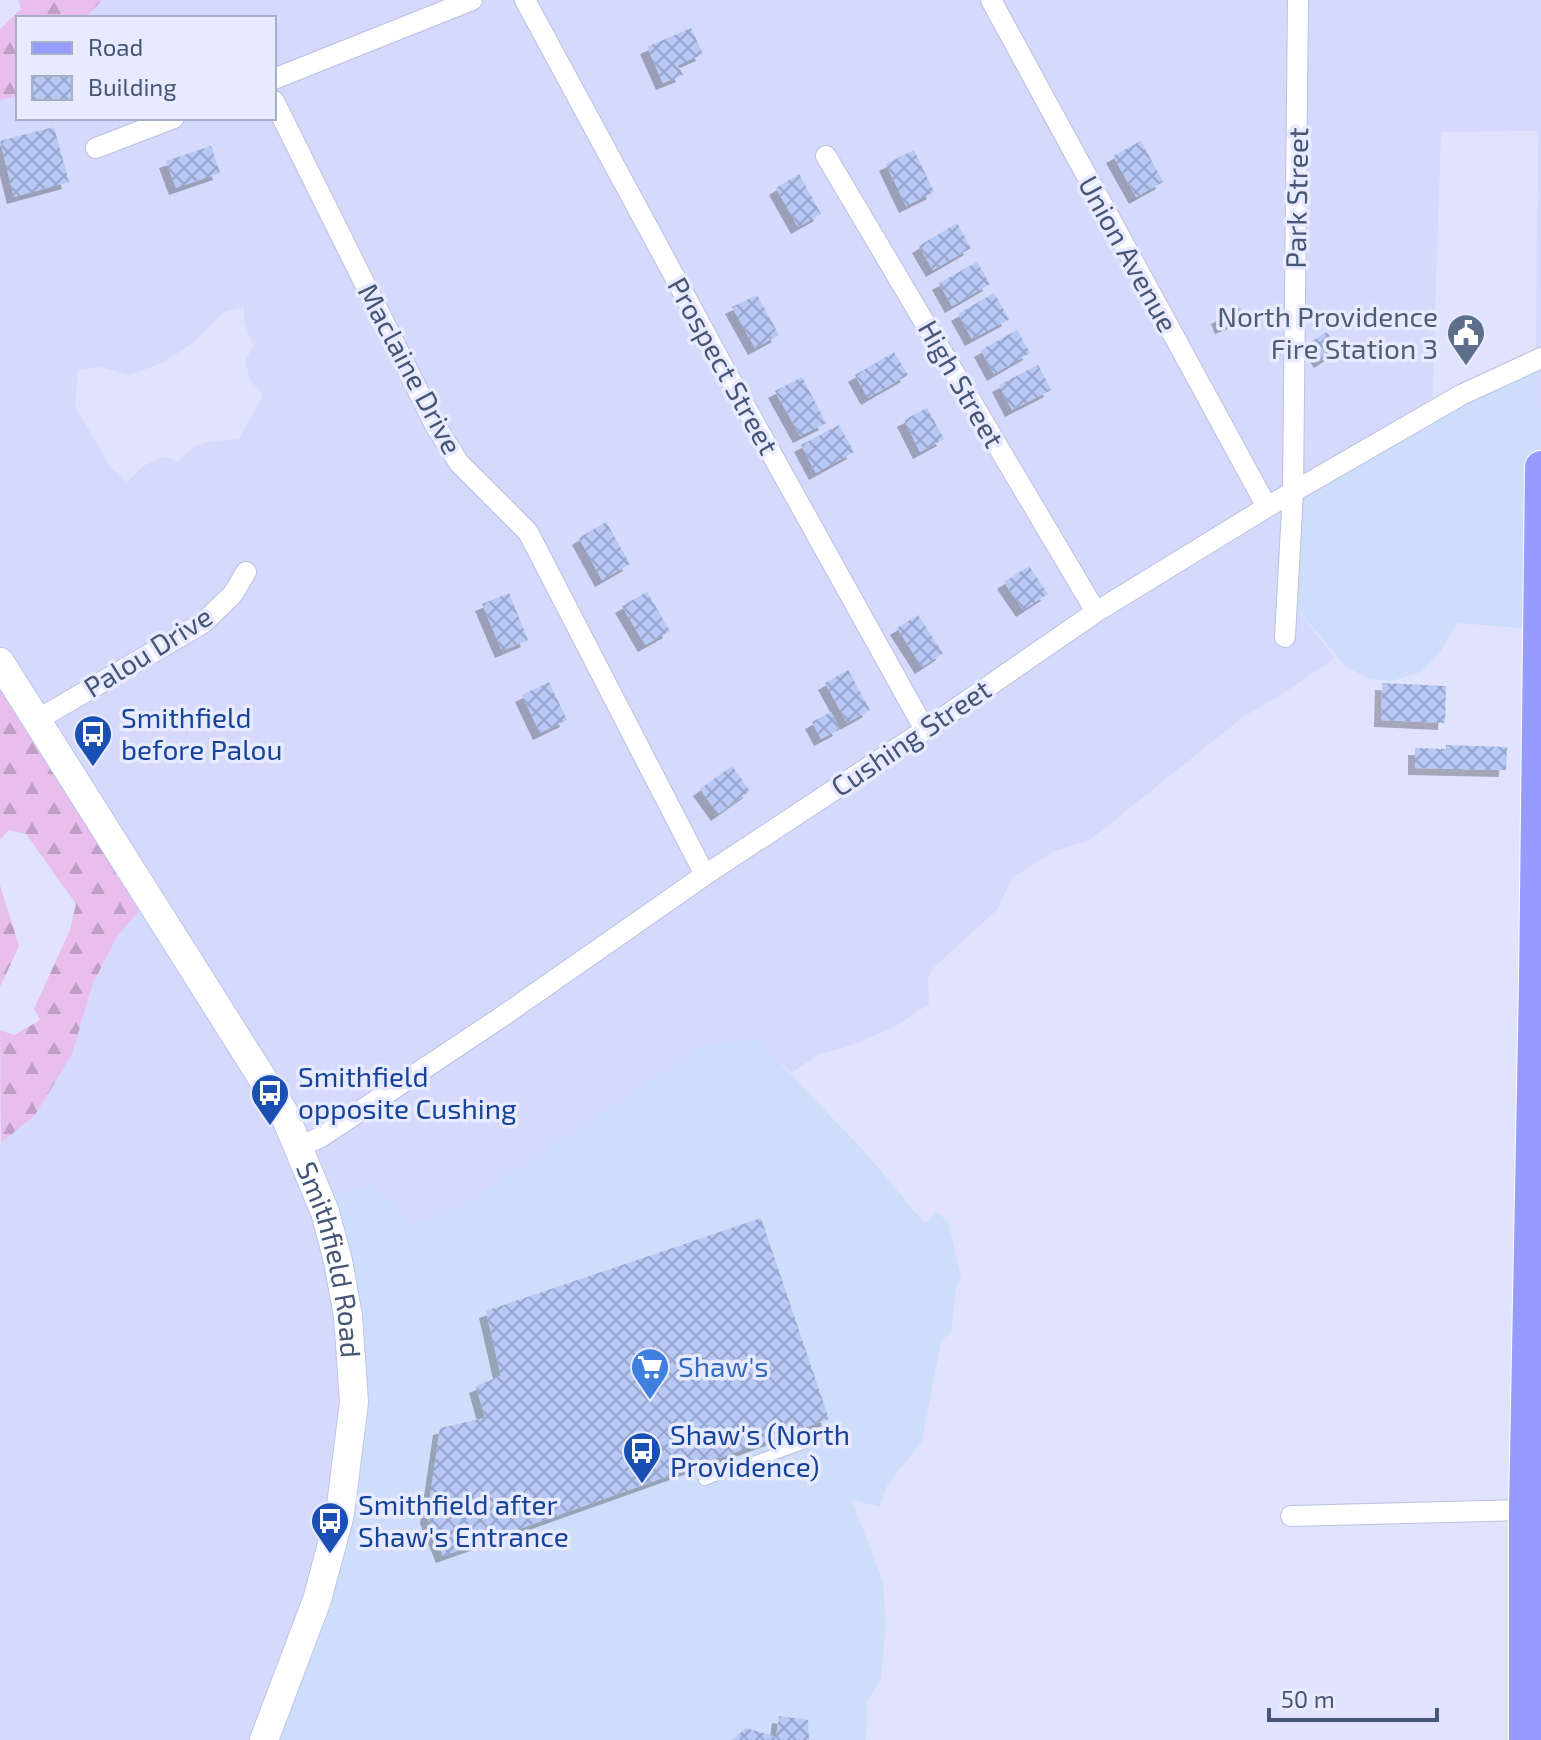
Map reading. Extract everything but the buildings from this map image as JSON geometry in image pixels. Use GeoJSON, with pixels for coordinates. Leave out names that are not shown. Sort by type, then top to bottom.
{"type":"FeatureCollection","features":[{"type":"Feature","properties":{"kind":"main road"},"geometry":{"type":"LineString","coordinates":[[1525,1740],[1525,1510],[1541,467]]}},
{"type":"Feature","properties":{"kind":"main road","name":"Smithfield Road"},"geometry":{"type":"LineString","coordinates":[[0,662],[283,1111],[325,1212],[343,1284],[354,1402],[340,1514],[317,1600],[264,1740]]}},
{"type":"Feature","properties":{"kind":"street"},"geometry":{"type":"LineString","coordinates":[[276,78],[472,0]]}},
{"type":"Feature","properties":{"kind":"street","name":"Prospect Street"},"geometry":{"type":"LineString","coordinates":[[525,0],[725,370],[925,730]]}},
{"type":"Feature","properties":{"kind":"street","name":"Union Avenue"},"geometry":{"type":"LineString","coordinates":[[991,0],[1267,507]]}},
{"type":"Feature","properties":{"kind":"street","name":"Park Street"},"geometry":{"type":"LineString","coordinates":[[1285,637],[1293,492],[1298,0]]}},
{"type":"Feature","properties":{"kind":"street","name":"Maclaine Drive"},"geometry":{"type":"LineString","coordinates":[[276,105],[435,425],[459,463],[528,532],[705,875]]}},
{"type":"Feature","properties":{"kind":"street"},"geometry":{"type":"LineString","coordinates":[[96,148],[169,120]]}},
{"type":"Feature","properties":{"kind":"street","name":"High Street"},"geometry":{"type":"LineString","coordinates":[[826,156],[1096,612]]}},
{"type":"Feature","properties":{"kind":"street","name":"Cushing Street"},"geometry":{"type":"LineString","coordinates":[[298,1147],[321,1137],[500,1018],[705,875],[925,730],[1096,612],[1267,507],[1461,395],[1541,358]]}},
{"type":"Feature","properties":{"kind":"street","name":"Palou Drive"},"geometry":{"type":"LineString","coordinates":[[37,720],[203,623],[233,594],[246,572]]}},
{"type":"Feature","properties":{"kind":"street"},"geometry":{"type":"LineString","coordinates":[[1291,1516],[1525,1510]]}},
{"type":"Feature","properties":{"kind":"lane"},"geometry":{"type":"LineString","coordinates":[[704,1480],[805,1443]]}},
{"type":"Feature","properties":{"kind":"shaded area"},"geometry":{"type":"Polygon","coordinates":[[[102,0],[1541,0],[1541,410],[1537,405],[1536,361],[1538,131],[1441,132],[1432,408],[1277,501],[1286,595],[1335,658],[1243,717],[1090,840],[1055,851],[1012,878],[997,910],[933,968],[928,979],[929,1004],[896,1026],[855,1044],[818,1055],[791,1073],[758,1040],[455,1209],[411,1226],[396,1204],[375,1191],[337,1289],[342,1394],[324,1540],[257,1740],[0,1740],[0,1146],[72,1054],[93,983],[118,935],[153,896],[0,663],[0,100],[16,96],[16,120],[276,120],[276,16],[88,16],[102,0]],[[244,307],[224,312],[193,343],[164,362],[130,375],[100,367],[78,370],[75,406],[111,468],[127,482],[143,466],[164,457],[178,461],[195,446],[239,439],[263,395],[250,380],[245,361],[253,346],[244,321],[244,307]]]}},
{"type":"Feature","properties":{"kind":"shaded area"},"geometry":{"type":"Polygon","coordinates":[[[1538,369],[1537,405],[1541,410],[1541,669],[1532,629],[1457,623],[1440,653],[1421,672],[1392,681],[1368,679],[1344,665],[1286,595],[1277,501],[1421,415],[1538,369]]]}},
{"type":"Feature","properties":{"kind":"shaded area"},"geometry":{"type":"Polygon","coordinates":[[[758,1040],[866,1153],[925,1224],[936,1212],[948,1221],[961,1277],[956,1288],[951,1331],[941,1342],[922,1441],[887,1486],[880,1507],[852,1500],[883,1582],[886,1626],[881,1678],[867,1702],[866,1740],[257,1740],[324,1540],[342,1394],[327,1196],[374,1184],[376,1191],[396,1204],[411,1226],[456,1209],[702,1045],[758,1040]]]}},
{"type":"Feature","properties":{"kind":"green space"},"geometry":{"type":"Polygon","coordinates":[[[18,0],[102,0],[88,16],[16,16],[16,96],[0,100],[0,29],[21,9],[18,0]]]}},
{"type":"Feature","properties":{"kind":"green space"},"geometry":{"type":"Polygon","coordinates":[[[0,663],[153,896],[118,935],[93,983],[72,1054],[35,1115],[1,1143],[0,1030],[14,1035],[40,1020],[34,1009],[70,930],[76,904],[26,834],[9,830],[0,840],[0,663]]]}},
{"type":"Feature","properties":{"kind":"green space"},"geometry":{"type":"Polygon","coordinates":[[[0,885],[19,946],[0,987],[0,885]]]}},
{"type":"Feature","properties":{"kind":"place","name":"North Providence Fire Station 3"},"geometry":{"type":"Point","coordinates":[1466,367]}},
{"type":"Feature","properties":{"kind":"place","name":"Smithfield before Palou"},"geometry":{"type":"Point","coordinates":[93,768]}},
{"type":"Feature","properties":{"kind":"place","name":"Smithfield opposite Cushing"},"geometry":{"type":"Point","coordinates":[270,1127]}},
{"type":"Feature","properties":{"kind":"place","name":"Shaw's"},"geometry":{"type":"Point","coordinates":[650,1401]}},
{"type":"Feature","properties":{"kind":"place","name":"Shaw's (North Providence)"},"geometry":{"type":"Point","coordinates":[642,1485]}},
{"type":"Feature","properties":{"kind":"place","name":"Smithfield after Shaw's Entrance"},"geometry":{"type":"Point","coordinates":[330,1555]}}]}
